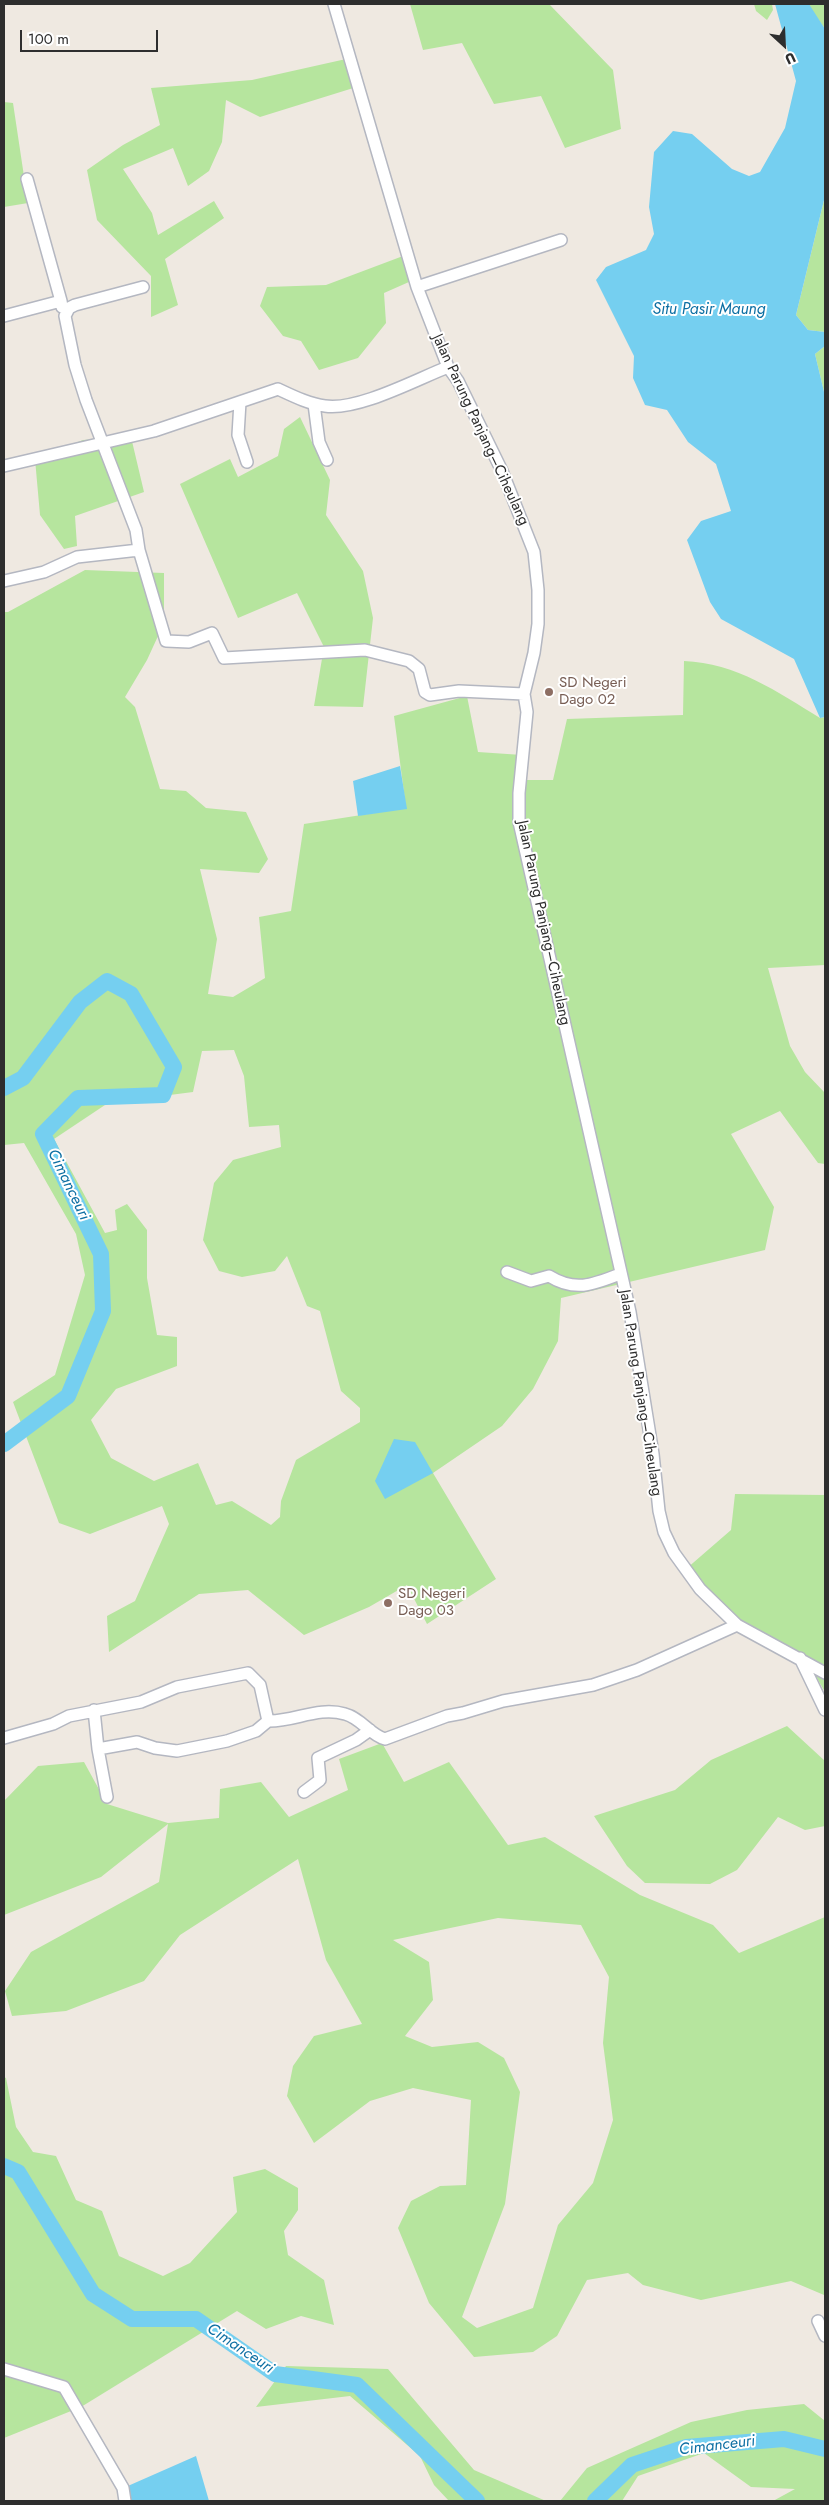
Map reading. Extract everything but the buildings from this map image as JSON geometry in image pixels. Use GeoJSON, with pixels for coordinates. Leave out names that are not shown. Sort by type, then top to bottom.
{"type":"FeatureCollection","features":[{"type":"Feature","properties":{"kind":"street","name":"Jalan Parung Panjang–Ciheulang"},"geometry":{"type":"LineString","coordinates":[[334,4],[417,287],[448,366],[458,381],[502,470],[534,552],[538,590],[538,624],[534,653],[524,694],[527,712],[519,793],[519,822],[630,1312],[653,1454],[659,1511],[664,1532],[674,1553],[700,1589],[737,1625],[825,1672]]}},
{"type":"Feature","properties":{"kind":"street"},"geometry":{"type":"LineString","coordinates":[[27,179],[65,316],[75,365],[86,400],[136,530],[139,550],[166,642],[189,642],[212,633],[224,658],[365,650],[409,661],[419,669],[425,692],[430,695],[459,691],[524,694]]}},
{"type":"Feature","properties":{"kind":"street"},"geometry":{"type":"LineString","coordinates":[[417,287],[561,240]]}},
{"type":"Feature","properties":{"kind":"street"},"geometry":{"type":"LineString","coordinates":[[65,316],[69,308],[75,305],[143,287]]}},
{"type":"Feature","properties":{"kind":"street"},"geometry":{"type":"LineString","coordinates":[[4,316],[61,302]]}},
{"type":"Feature","properties":{"kind":"street"},"geometry":{"type":"LineString","coordinates":[[4,466],[154,431],[278,389],[314,404],[338,407],[365,400],[448,366]]}},
{"type":"Feature","properties":{"kind":"street"},"geometry":{"type":"LineString","coordinates":[[240,402],[238,435],[247,462]]}},
{"type":"Feature","properties":{"kind":"street"},"geometry":{"type":"LineString","coordinates":[[314,404],[319,442],[327,460]]}},
{"type":"Feature","properties":{"kind":"street"},"geometry":{"type":"LineString","coordinates":[[4,582],[44,572],[76,557],[139,550]]}},
{"type":"Feature","properties":{"kind":"street"},"geometry":{"type":"LineString","coordinates":[[506,1272],[531,1281],[549,1276],[561,1283],[574,1287],[620,1274]]}},
{"type":"Feature","properties":{"kind":"street"},"geometry":{"type":"LineString","coordinates":[[98,1748],[137,1742],[155,1748],[177,1751],[227,1740],[256,1731],[268,1720],[283,1721],[311,1713],[346,1714],[384,1739],[447,1716],[503,1701],[592,1685],[637,1670],[737,1625]]}},
{"type":"Feature","properties":{"kind":"street"},"geometry":{"type":"LineString","coordinates":[[800,1658],[825,1710]]}},
{"type":"Feature","properties":{"kind":"street"},"geometry":{"type":"LineString","coordinates":[[4,1738],[94,1710],[141,1702],[177,1686],[248,1672],[260,1686],[268,1720]]}},
{"type":"Feature","properties":{"kind":"street"},"geometry":{"type":"LineString","coordinates":[[94,1710],[98,1748],[107,1797]]}},
{"type":"Feature","properties":{"kind":"street"},"geometry":{"type":"LineString","coordinates":[[304,1792],[320,1780],[318,1758],[356,1740],[370,1730]]}},
{"type":"Feature","properties":{"kind":"street"},"geometry":{"type":"LineString","coordinates":[[818,2321],[825,2336]]}},
{"type":"Feature","properties":{"kind":"street"},"geometry":{"type":"LineString","coordinates":[[4,2370],[64,2387],[123,2488],[125,2501]]}},
{"type":"Feature","properties":{"kind":"green space"},"geometry":{"type":"Polygon","coordinates":[[[410,4],[549,4],[613,70],[621,129],[565,148],[541,96],[494,104],[462,43],[423,50],[410,4]]]}},
{"type":"Feature","properties":{"kind":"green space"},"geometry":{"type":"Polygon","coordinates":[[[754,4],[772,4],[773,10],[767,20],[756,11],[754,4]]]}},
{"type":"Feature","properties":{"kind":"green space"},"geometry":{"type":"Polygon","coordinates":[[[809,4],[825,4],[825,29],[809,7],[809,4]]]}},
{"type":"Feature","properties":{"kind":"green space"},"geometry":{"type":"Polygon","coordinates":[[[355,57],[363,85],[260,117],[226,100],[222,142],[209,171],[188,186],[173,148],[123,169],[152,213],[158,235],[214,201],[224,218],[165,259],[178,305],[151,317],[151,276],[97,220],[87,170],[123,145],[160,125],[151,88],[252,80],[355,57]]]}},
{"type":"Feature","properties":{"kind":"green space"},"geometry":{"type":"Polygon","coordinates":[[[4,102],[13,103],[28,203],[4,207],[4,102]]]}},
{"type":"Feature","properties":{"kind":"green space"},"geometry":{"type":"Polygon","coordinates":[[[825,196],[825,332],[808,330],[796,315],[825,196]]]}},
{"type":"Feature","properties":{"kind":"green space"},"geometry":{"type":"Polygon","coordinates":[[[411,253],[418,278],[384,293],[386,323],[358,358],[319,370],[301,341],[283,336],[260,306],[267,287],[326,285],[411,253]]]}},
{"type":"Feature","properties":{"kind":"green space"},"geometry":{"type":"Polygon","coordinates":[[[825,346],[825,396],[815,354],[825,346]]]}},
{"type":"Feature","properties":{"kind":"green space"},"geometry":{"type":"Polygon","coordinates":[[[300,417],[330,480],[326,515],[363,571],[373,618],[363,707],[314,706],[324,647],[297,593],[238,618],[180,484],[230,459],[238,477],[278,456],[284,429],[300,417]]]}},
{"type":"Feature","properties":{"kind":"green space"},"geometry":{"type":"Polygon","coordinates":[[[131,437],[144,492],[75,516],[77,546],[64,549],[40,515],[35,459],[83,440],[131,437]]]}},
{"type":"Feature","properties":{"kind":"green space"},"geometry":{"type":"Polygon","coordinates":[[[85,570],[164,573],[164,623],[147,660],[125,697],[135,707],[160,789],[186,791],[206,808],[246,812],[268,859],[259,873],[200,869],[217,939],[208,994],[233,997],[265,978],[259,917],[291,911],[304,824],[406,808],[394,716],[467,696],[478,752],[522,755],[522,780],[553,780],[567,719],[683,715],[684,661],[703,663],[739,673],[756,680],[820,718],[825,717],[825,965],[768,968],[790,1046],[805,1072],[825,1093],[825,1164],[818,1163],[780,1111],[731,1134],[774,1207],[765,1250],[561,1298],[558,1341],[533,1389],[502,1426],[433,1473],[496,1579],[427,1624],[407,1585],[369,1607],[304,1635],[248,1590],[199,1594],[109,1652],[107,1616],[135,1601],[169,1524],[162,1506],[90,1534],[59,1523],[13,1402],[55,1375],[85,1275],[76,1234],[24,1143],[4,1145],[4,612],[8,612],[85,570]],[[234,1050],[202,1051],[193,1092],[108,1103],[54,1139],[105,1233],[117,1230],[115,1210],[127,1204],[147,1230],[147,1278],[157,1335],[177,1337],[177,1366],[116,1389],[91,1420],[111,1458],[154,1481],[198,1463],[216,1505],[232,1501],[271,1525],[280,1517],[281,1501],[296,1460],[360,1422],[360,1408],[341,1391],[320,1311],[307,1306],[287,1256],[275,1271],[242,1277],[219,1271],[203,1240],[214,1183],[233,1160],[281,1147],[279,1125],[249,1127],[244,1076],[234,1050]]]}},
{"type":"Feature","properties":{"kind":"green space"},"geometry":{"type":"Polygon","coordinates":[[[735,1494],[825,1495],[825,1692],[810,1666],[740,1629],[686,1569],[731,1530],[735,1494]]]}},
{"type":"Feature","properties":{"kind":"green space"},"geometry":{"type":"Polygon","coordinates":[[[787,1726],[825,1761],[825,1826],[805,1830],[778,1817],[737,1870],[710,1884],[645,1883],[627,1866],[594,1816],[675,1790],[711,1760],[787,1726]]]}},
{"type":"Feature","properties":{"kind":"green space"},"geometry":{"type":"Polygon","coordinates":[[[382,1743],[404,1782],[449,1762],[508,1845],[545,1837],[640,1895],[713,1925],[739,1953],[825,1917],[825,2310],[824,2295],[791,2281],[701,2300],[643,2285],[628,2273],[587,2280],[557,2336],[533,2352],[474,2357],[429,2303],[398,2228],[411,2201],[440,2186],[466,2185],[471,2100],[413,2088],[370,2101],[314,2143],[287,2096],[293,2066],[314,2036],[362,2024],[326,1960],[298,1859],[180,1935],[144,1981],[66,2011],[12,2016],[5,1991],[31,1952],[159,1882],[168,1824],[101,1877],[4,1915],[4,1801],[38,1766],[84,1762],[107,1804],[168,1823],[219,1818],[220,1789],[261,1782],[289,1817],[348,1790],[339,1759],[382,1743]],[[498,1918],[393,1940],[429,1962],[433,2000],[405,2036],[432,2047],[478,2042],[504,2058],[520,2092],[505,2204],[462,2317],[477,2328],[533,2308],[558,2225],[593,2183],[613,2120],[603,2043],[609,1977],[581,1925],[498,1918]]]}},
{"type":"Feature","properties":{"kind":"green space"},"geometry":{"type":"Polygon","coordinates":[[[4,2077],[6,2078],[16,2127],[33,2152],[56,2156],[76,2200],[102,2211],[119,2256],[163,2276],[190,2263],[237,2212],[233,2177],[265,2169],[298,2188],[298,2210],[284,2231],[288,2255],[324,2280],[334,2325],[301,2316],[266,2329],[237,2311],[81,2407],[4,2438],[4,2077]]]}},
{"type":"Feature","properties":{"kind":"green space"},"geometry":{"type":"Polygon","coordinates":[[[286,2366],[388,2369],[474,2470],[546,2501],[449,2501],[434,2485],[420,2456],[350,2396],[256,2407],[286,2366]]]}},
{"type":"Feature","properties":{"kind":"green space"},"geometry":{"type":"Polygon","coordinates":[[[804,2404],[825,2421],[825,2501],[773,2501],[795,2489],[751,2487],[704,2453],[638,2476],[622,2501],[560,2501],[587,2468],[691,2422],[747,2410],[804,2404]]]}},
{"type":"Feature","properties":{"kind":"water","name":"Situ Pasir Maung"},"geometry":{"type":"Polygon","coordinates":[[[775,4],[809,4],[825,29],[825,196],[796,315],[808,330],[825,332],[825,346],[815,354],[825,396],[825,717],[820,718],[794,659],[721,619],[710,602],[687,540],[701,521],[731,511],[716,464],[688,442],[667,410],[645,405],[633,378],[634,356],[596,280],[606,267],[646,250],[654,234],[649,207],[654,152],[673,131],[692,134],[732,169],[749,176],[760,172],[785,128],[796,81],[775,4]]]}},
{"type":"Feature","properties":{"kind":"water"},"geometry":{"type":"Polygon","coordinates":[[[400,766],[407,809],[358,816],[353,781],[400,766]]]}},
{"type":"Feature","properties":{"kind":"water"},"geometry":{"type":"Polygon","coordinates":[[[394,1439],[415,1442],[433,1473],[385,1499],[375,1481],[394,1439]]]}},
{"type":"Feature","properties":{"kind":"water"},"geometry":{"type":"Polygon","coordinates":[[[196,2456],[209,2501],[124,2501],[121,2489],[196,2456]]]}},
{"type":"Feature","properties":{"kind":"waterway","name":"Cimanceuri"},"geometry":{"type":"LineString","coordinates":[[4,1088],[23,1078],[80,1002],[107,981],[131,994],[174,1067],[163,1095],[78,1098],[43,1134],[101,1254],[103,1311],[68,1396],[4,1444]]}},
{"type":"Feature","properties":{"kind":"waterway","name":"Cimanceuri"},"geometry":{"type":"LineString","coordinates":[[4,2166],[18,2172],[93,2294],[132,2319],[196,2319],[275,2374],[357,2385],[477,2501]]}},
{"type":"Feature","properties":{"kind":"waterway","name":"Cimanceuri"},"geometry":{"type":"LineString","coordinates":[[595,2501],[632,2465],[686,2447],[784,2439],[825,2449]]}},
{"type":"Feature","properties":{"kind":"place","name":"SD Negeri Dago 02"},"geometry":{"type":"Point","coordinates":[549,692]}},
{"type":"Feature","properties":{"kind":"place","name":"SD Negeri Dago 03"},"geometry":{"type":"Point","coordinates":[388,1603]}}]}
